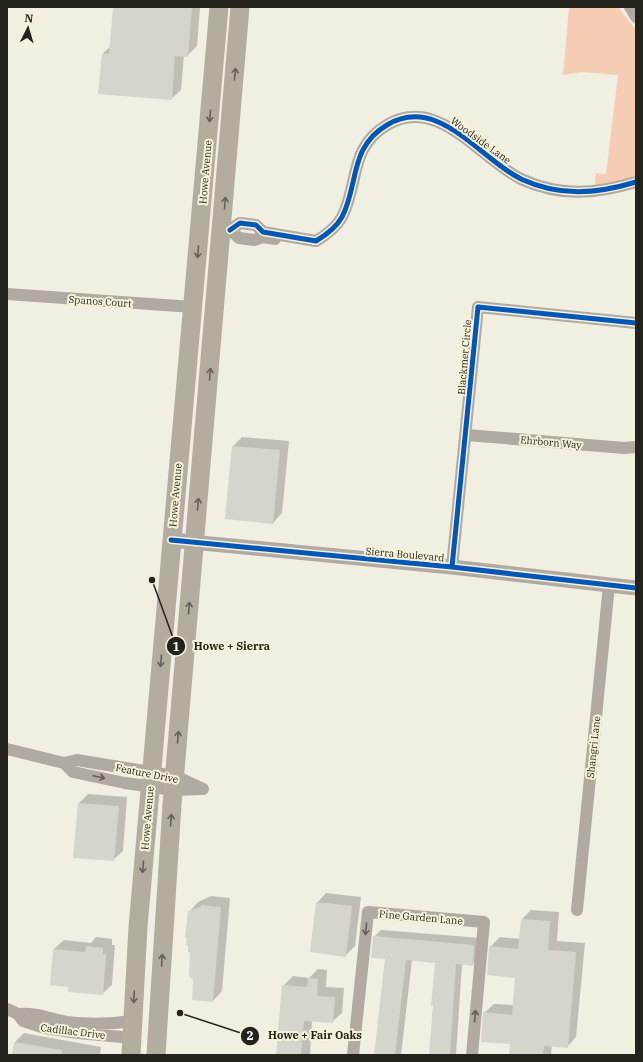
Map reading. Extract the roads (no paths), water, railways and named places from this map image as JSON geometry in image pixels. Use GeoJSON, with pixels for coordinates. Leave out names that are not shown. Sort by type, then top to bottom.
{"type":"FeatureCollection","features":[{"type":"Feature","properties":{"kind":"main road","name":"Howe Avenue"},"geometry":{"type":"LineString","coordinates":[[132,1038],[138,927],[219,7]]}},
{"type":"Feature","properties":{"kind":"main road"},"geometry":{"type":"LineString","coordinates":[[156,1055],[174,783],[194,543],[226,230],[240,7]]}},
{"type":"Feature","properties":{"kind":"main road"},"geometry":{"type":"LineString","coordinates":[[207,143],[214,157],[210,219],[214,227],[226,230]]}},
{"type":"Feature","properties":{"kind":"main road"},"geometry":{"type":"LineString","coordinates":[[193,307],[200,326],[194,398],[206,418]]}},
{"type":"Feature","properties":{"kind":"street","name":"Woodside Lane"},"geometry":{"type":"LineString","coordinates":[[226,230],[240,223],[256,225],[263,235],[283,235],[292,238],[316,241],[336,226],[346,206],[360,155],[366,143],[377,131],[387,124],[405,118],[421,117],[444,124],[502,168],[521,179],[540,186],[575,192],[593,192],[622,187],[636,182]]}},
{"type":"Feature","properties":{"kind":"street","name":"Spanos Court"},"geometry":{"type":"LineString","coordinates":[[7,294],[193,307]]}},
{"type":"Feature","properties":{"kind":"street","name":"Blackmer Circle"},"geometry":{"type":"LineString","coordinates":[[452,567],[478,307],[636,323]]}},
{"type":"Feature","properties":{"kind":"street","name":"Ehrborn Way"},"geometry":{"type":"LineString","coordinates":[[466,435],[624,448],[636,447]]}},
{"type":"Feature","properties":{"kind":"street","name":"Sierra Boulevard"},"geometry":{"type":"LineString","coordinates":[[171,540],[452,567],[636,588]]}},
{"type":"Feature","properties":{"kind":"street","name":"Shangri Lane"},"geometry":{"type":"LineString","coordinates":[[577,910],[609,585]]}},
{"type":"Feature","properties":{"kind":"street","name":"Feature Drive"},"geometry":{"type":"LineString","coordinates":[[7,749],[64,763],[76,760],[151,780],[174,783]]}},
{"type":"Feature","properties":{"kind":"street","name":"Pine Garden Lane"},"geometry":{"type":"LineString","coordinates":[[353,1055],[368,912],[484,922],[472,1055]]}},
{"type":"Feature","properties":{"kind":"street","name":"Cadillac Drive"},"geometry":{"type":"LineString","coordinates":[[12,1012],[29,1013],[56,1020],[104,1025],[132,1038]]}},
{"type":"Feature","properties":{"kind":"street","name":"Cadillac Drive"},"geometry":{"type":"LineString","coordinates":[[12,1012],[23,1021],[45,1028],[132,1038]]}},
{"type":"Feature","properties":{"kind":"place","name":"Howe + Sierra"},"geometry":{"type":"Point","coordinates":[152,580]}},
{"type":"Feature","properties":{"kind":"place","name":"Howe + Fair Oaks"},"geometry":{"type":"Point","coordinates":[180,1013]}}]}
